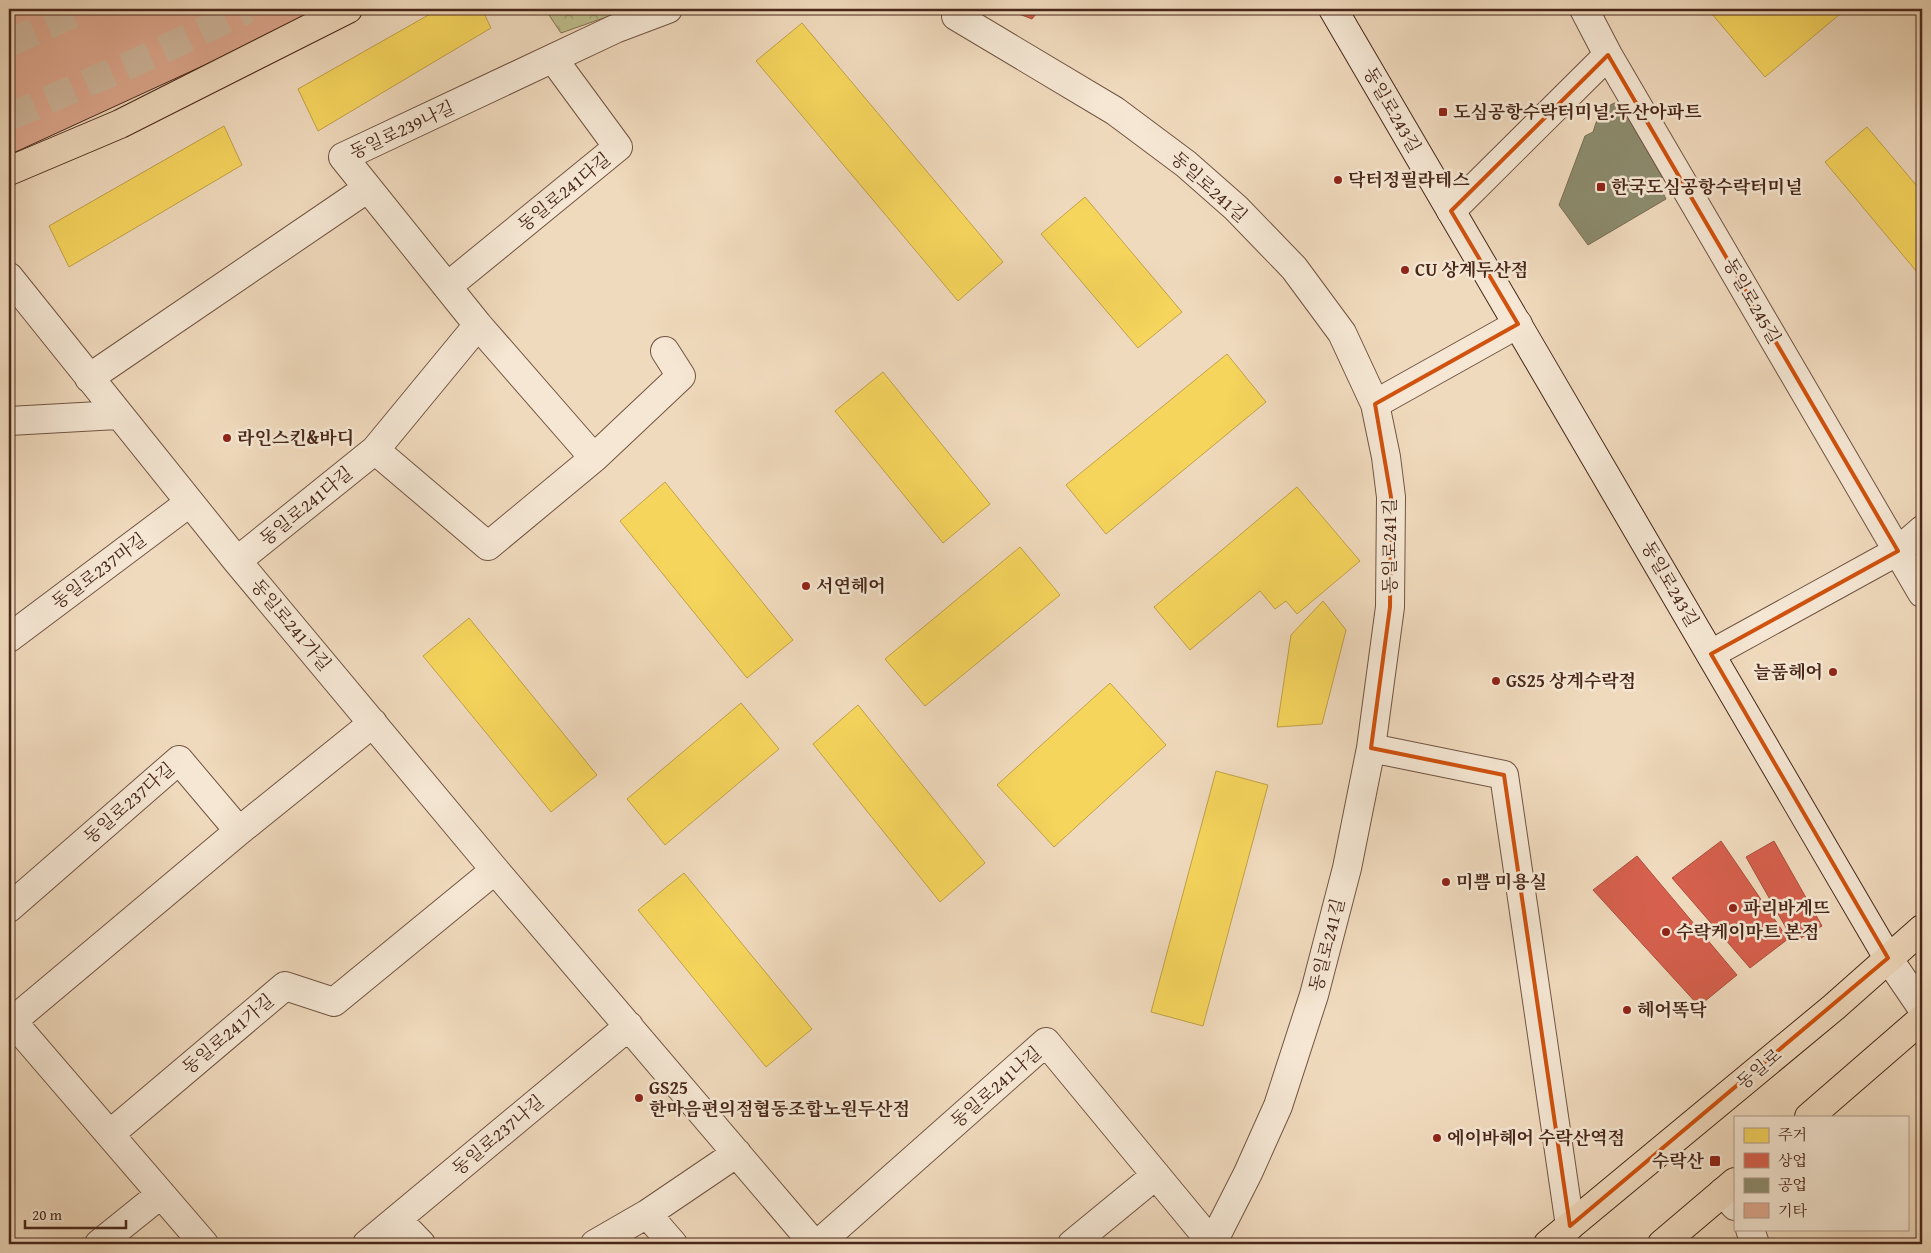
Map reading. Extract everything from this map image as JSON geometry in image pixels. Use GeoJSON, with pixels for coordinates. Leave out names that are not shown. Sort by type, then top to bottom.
{"type":"FeatureCollection","features":[{"type":"Feature","properties":{"kind":"main road"},"geometry":{"type":"LineString","coordinates":[[9,171],[120,124],[348,9]]}},
{"type":"Feature","properties":{"kind":"main road","name":"동일로"},"geometry":{"type":"LineString","coordinates":[[1548,1244],[1834,1007],[1922,929]]}},
{"type":"Feature","properties":{"kind":"main road"},"geometry":{"type":"LineString","coordinates":[[1810,1116],[1922,1019]]}},
{"type":"Feature","properties":{"kind":"main road"},"geometry":{"type":"LineString","coordinates":[[1662,1244],[1731,1193]]}},
{"type":"Feature","properties":{"kind":"street","name":"동일로239나길"},"geometry":{"type":"LineString","coordinates":[[368,188],[343,157],[554,60],[615,29],[668,9]]}},
{"type":"Feature","properties":{"kind":"street","name":"동일로243길"},"geometry":{"type":"LineString","coordinates":[[1334,9],[1888,958],[1922,1008]]}},
{"type":"Feature","properties":{"kind":"street","name":"동일로245길"},"geometry":{"type":"LineString","coordinates":[[1584,9],[1608,55],[1922,593]]}},
{"type":"Feature","properties":{"kind":"street","name":"동일로241길"},"geometry":{"type":"LineString","coordinates":[[948,11],[1114,111],[1186,164],[1236,208],[1294,268],[1342,333],[1375,404],[1386,457],[1391,497],[1390,607],[1370,748],[1346,868],[1314,996],[1278,1106],[1248,1173],[1212,1244]]}},
{"type":"Feature","properties":{"kind":"street"},"geometry":{"type":"LineString","coordinates":[[1451,211],[1608,55]]}},
{"type":"Feature","properties":{"kind":"street","name":"동일로241다길"},"geometry":{"type":"LineString","coordinates":[[448,286],[618,147],[554,60]]}},
{"type":"Feature","properties":{"kind":"street"},"geometry":{"type":"LineString","coordinates":[[89,378],[368,188],[478,325],[594,458]]}},
{"type":"Feature","properties":{"kind":"street","name":"동일로241가길"},"geometry":{"type":"LineString","coordinates":[[9,277],[117,415],[237,561],[495,870],[816,1244]]}},
{"type":"Feature","properties":{"kind":"street"},"geometry":{"type":"LineString","coordinates":[[1375,404],[1518,324]]}},
{"type":"Feature","properties":{"kind":"street","name":"동일로241다길"},"geometry":{"type":"LineString","coordinates":[[237,561],[375,450],[478,325]]}},
{"type":"Feature","properties":{"kind":"street"},"geometry":{"type":"LineString","coordinates":[[375,450],[488,546],[594,458],[681,376],[665,351]]}},
{"type":"Feature","properties":{"kind":"street"},"geometry":{"type":"LineString","coordinates":[[9,421],[117,415]]}},
{"type":"Feature","properties":{"kind":"street","name":"동일로237마길"},"geometry":{"type":"LineString","coordinates":[[9,638],[189,503]]}},
{"type":"Feature","properties":{"kind":"street"},"geometry":{"type":"LineString","coordinates":[[1711,654],[1898,551],[1922,530]]}},
{"type":"Feature","properties":{"kind":"street"},"geometry":{"type":"LineString","coordinates":[[204,1244],[110,1134],[10,1022],[239,831],[373,723]]}},
{"type":"Feature","properties":{"kind":"street"},"geometry":{"type":"LineString","coordinates":[[1370,748],[1504,775],[1570,1226]]}},
{"type":"Feature","properties":{"kind":"street","name":"동일로237다길"},"geometry":{"type":"LineString","coordinates":[[9,908],[179,760],[239,831]]}},
{"type":"Feature","properties":{"kind":"street","name":"동일로241가길"},"geometry":{"type":"LineString","coordinates":[[110,1134],[285,986],[334,1002],[495,870]]}},
{"type":"Feature","properties":{"kind":"street","name":"동일로237나길"},"geometry":{"type":"LineString","coordinates":[[367,1244],[629,1026]]}},
{"type":"Feature","properties":{"kind":"street","name":"동일로241나길"},"geometry":{"type":"LineString","coordinates":[[816,1244],[1046,1042],[1212,1244]]}},
{"type":"Feature","properties":{"kind":"street"},"geometry":{"type":"LineString","coordinates":[[595,1244],[647,1214],[738,1153]]}},
{"type":"Feature","properties":{"kind":"street"},"geometry":{"type":"LineString","coordinates":[[1072,1244],[1156,1175]]}},
{"type":"Feature","properties":{"kind":"street"},"geometry":{"type":"LineString","coordinates":[[100,1244],[161,1194]]}},
{"type":"Feature","properties":{"kind":"street"},"geometry":{"type":"LineString","coordinates":[[647,1214],[672,1244]]}},
{"type":"Feature","properties":{"kind":"street"},"geometry":{"type":"LineString","coordinates":[[397,1219],[421,1244]]}},
{"type":"Feature","properties":{"kind":"street"},"geometry":{"type":"LineString","coordinates":[[1750,1230],[1755,1244]]}},
{"type":"Feature","properties":{"kind":"highlighted area"},"geometry":{"type":"Polygon","coordinates":[[[1608,55],[1898,551],[1711,654],[1888,958],[1570,1226],[1504,775],[1371,748],[1390,607],[1391,497],[1375,404],[1518,324],[1451,211],[1608,55]]]}},
{"type":"Feature","properties":{"kind":"green space"},"geometry":{"type":"Polygon","coordinates":[[[545,9],[629,9],[561,33],[545,9]]]}},
{"type":"Feature","properties":{"kind":"building: 주거"},"geometry":{"type":"Polygon","coordinates":[[[439,9],[482,9],[491,28],[318,131],[298,89],[439,9]]]}},
{"type":"Feature","properties":{"kind":"building: 주거"},"geometry":{"type":"Polygon","coordinates":[[[1718,9],[1846,9],[1765,77],[1712,14],[1718,9]]]}},
{"type":"Feature","properties":{"kind":"building: 주거"},"geometry":{"type":"Polygon","coordinates":[[[802,23],[1003,262],[958,301],[756,61],[802,23]]]}},
{"type":"Feature","properties":{"kind":"building: 주거"},"geometry":{"type":"Polygon","coordinates":[[[224,126],[242,165],[69,267],[49,226],[224,126]]]}},
{"type":"Feature","properties":{"kind":"building: 주거"},"geometry":{"type":"Polygon","coordinates":[[[1867,127],[1922,192],[1922,278],[1825,162],[1867,127]]]}},
{"type":"Feature","properties":{"kind":"building: 주거"},"geometry":{"type":"Polygon","coordinates":[[[1085,197],[1182,312],[1138,348],[1041,234],[1085,197]]]}},
{"type":"Feature","properties":{"kind":"building: 주거"},"geometry":{"type":"Polygon","coordinates":[[[1227,354],[1266,402],[1106,534],[1066,485],[1227,354]]]}},
{"type":"Feature","properties":{"kind":"building: 주거"},"geometry":{"type":"Polygon","coordinates":[[[883,372],[990,504],[943,543],[835,411],[883,372]]]}},
{"type":"Feature","properties":{"kind":"building: 주거"},"geometry":{"type":"Polygon","coordinates":[[[665,482],[793,640],[747,678],[620,521],[665,482]]]}},
{"type":"Feature","properties":{"kind":"building: 주거"},"geometry":{"type":"Polygon","coordinates":[[[1297,487],[1360,561],[1297,614],[1286,601],[1275,609],[1260,591],[1190,650],[1154,607],[1297,487]]]}},
{"type":"Feature","properties":{"kind":"building: 주거"},"geometry":{"type":"Polygon","coordinates":[[[1020,547],[1060,595],[925,706],[885,659],[1020,547]]]}},
{"type":"Feature","properties":{"kind":"building: 주거"},"geometry":{"type":"Polygon","coordinates":[[[1323,601],[1346,630],[1322,724],[1277,727],[1291,635],[1323,601]]]}},
{"type":"Feature","properties":{"kind":"building: 주거"},"geometry":{"type":"Polygon","coordinates":[[[469,618],[597,775],[551,812],[423,656],[469,618]]]}},
{"type":"Feature","properties":{"kind":"building: 주거"},"geometry":{"type":"Polygon","coordinates":[[[1110,683],[1166,745],[1054,847],[997,785],[1110,683]]]}},
{"type":"Feature","properties":{"kind":"building: 주거"},"geometry":{"type":"Polygon","coordinates":[[[741,703],[779,749],[665,845],[627,799],[741,703]]]}},
{"type":"Feature","properties":{"kind":"building: 주거"},"geometry":{"type":"Polygon","coordinates":[[[858,705],[985,863],[940,902],[813,744],[858,705]]]}},
{"type":"Feature","properties":{"kind":"building: 주거"},"geometry":{"type":"Polygon","coordinates":[[[1216,771],[1268,785],[1203,1026],[1151,1012],[1216,771]]]}},
{"type":"Feature","properties":{"kind":"building: 주거"},"geometry":{"type":"Polygon","coordinates":[[[684,873],[812,1029],[766,1067],[638,910],[684,873]]]}},
{"type":"Feature","properties":{"kind":"building: 상업"},"geometry":{"type":"Polygon","coordinates":[[[1006,9],[1040,9],[1032,19],[1006,9]]]}},
{"type":"Feature","properties":{"kind":"building: 상업","name":"파리바게뜨"},"geometry":{"type":"Polygon","coordinates":[[[1721,841],[1788,939],[1750,968],[1672,878],[1721,841]]]}},
{"type":"Feature","properties":{"kind":"building: 상업"},"geometry":{"type":"Polygon","coordinates":[[[1774,841],[1822,926],[1794,942],[1746,857],[1774,841]]]}},
{"type":"Feature","properties":{"kind":"building: 상업","name":"수락케이마트 본점"},"geometry":{"type":"Polygon","coordinates":[[[1637,856],[1737,975],[1699,1006],[1593,890],[1637,856]]]}},
{"type":"Feature","properties":{"kind":"building: 공업"},"geometry":{"type":"Polygon","coordinates":[[[1614,103],[1620,104],[1627,113],[1662,177],[1657,181],[1666,199],[1588,245],[1559,205],[1585,136],[1593,132],[1600,111],[1614,103]]]}},
{"type":"Feature","properties":{"kind":"building: 기타"},"geometry":{"type":"Polygon","coordinates":[[[9,9],[319,9],[233,52],[9,155],[9,9]]]}},
{"type":"Feature","properties":{"kind":"tunnel"},"geometry":{"type":"LineString","coordinates":[[9,43],[84,9]]}},
{"type":"Feature","properties":{"kind":"tunnel"},"geometry":{"type":"LineString","coordinates":[[9,117],[154,54],[248,9]]}},
{"type":"Feature","properties":{"kind":"place","name":"도심공항수락터미널.두산아파트"},"geometry":{"type":"Point","coordinates":[1443,112]}},
{"type":"Feature","properties":{"kind":"place","name":"닥터정필라테스"},"geometry":{"type":"Point","coordinates":[1338,180]}},
{"type":"Feature","properties":{"kind":"place","name":"한국도심공항수락터미널"},"geometry":{"type":"Point","coordinates":[1601,187]}},
{"type":"Feature","properties":{"kind":"place","name":"CU 상계두산점"},"geometry":{"type":"Point","coordinates":[1405,270]}},
{"type":"Feature","properties":{"kind":"place","name":"라인스킨&바디"},"geometry":{"type":"Point","coordinates":[227,438]}},
{"type":"Feature","properties":{"kind":"place","name":"서연헤어"},"geometry":{"type":"Point","coordinates":[806,586]}},
{"type":"Feature","properties":{"kind":"place","name":"늘품헤어"},"geometry":{"type":"Point","coordinates":[1833,672]}},
{"type":"Feature","properties":{"kind":"place","name":"GS25 상계수락점"},"geometry":{"type":"Point","coordinates":[1496,681]}},
{"type":"Feature","properties":{"kind":"place","name":"미쁨 미용실"},"geometry":{"type":"Point","coordinates":[1446,882]}},
{"type":"Feature","properties":{"kind":"place","name":"파리바게뜨"},"geometry":{"type":"Point","coordinates":[1733,908]}},
{"type":"Feature","properties":{"kind":"place","name":"수락케이마트 본점"},"geometry":{"type":"Point","coordinates":[1666,932]}},
{"type":"Feature","properties":{"kind":"place","name":"헤어똑닥"},"geometry":{"type":"Point","coordinates":[1627,1010]}},
{"type":"Feature","properties":{"kind":"place","name":"GS25 한마음편의점협동조합노원두산점"},"geometry":{"type":"Point","coordinates":[639,1098]}},
{"type":"Feature","properties":{"kind":"place","name":"에이바헤어 수락산역점"},"geometry":{"type":"Point","coordinates":[1437,1138]}},
{"type":"Feature","properties":{"kind":"place","name":"수락산"},"geometry":{"type":"Point","coordinates":[1715,1161]}}]}
